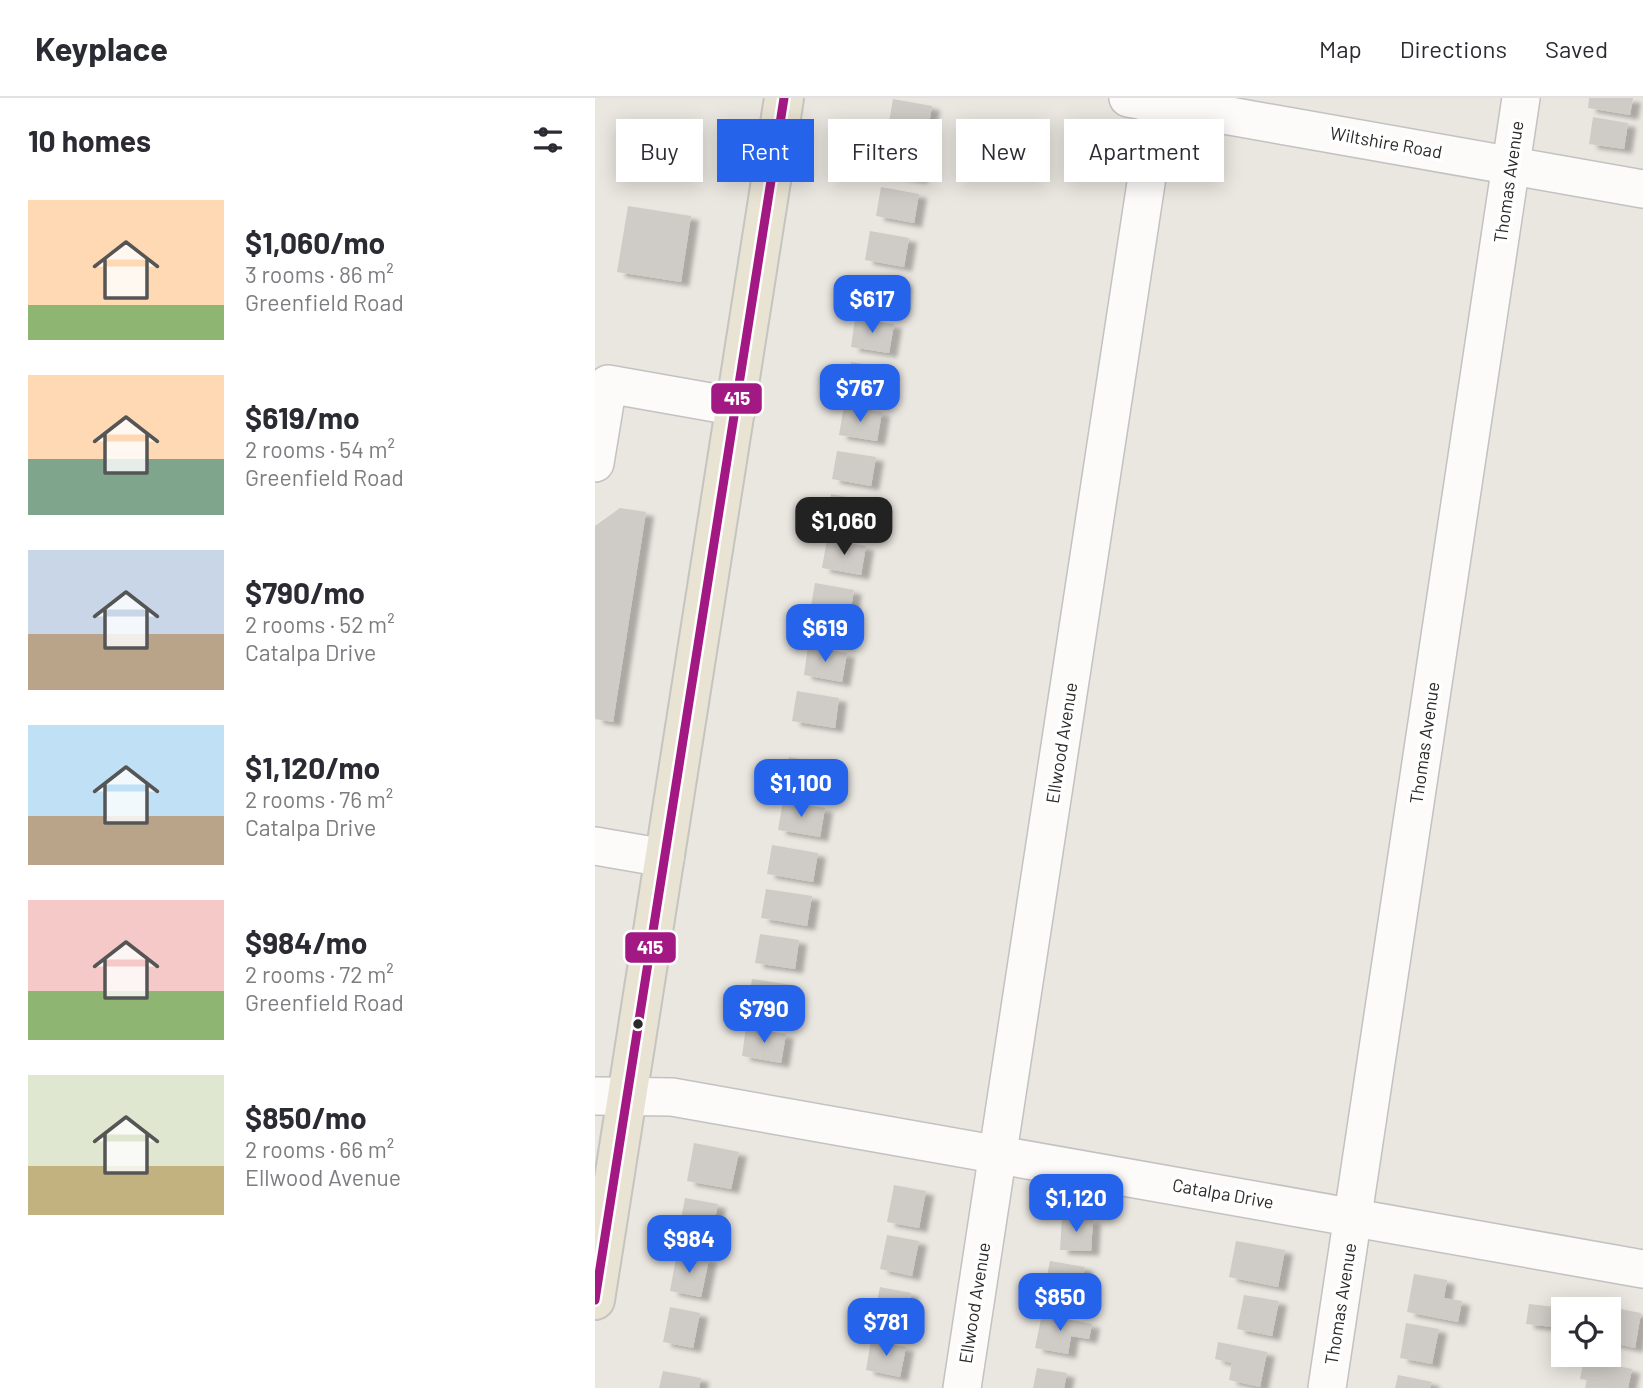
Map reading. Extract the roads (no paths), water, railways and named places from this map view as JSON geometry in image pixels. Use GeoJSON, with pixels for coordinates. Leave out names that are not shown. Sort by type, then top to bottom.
{"type":"FeatureCollection","features":[{"type":"Feature","properties":{"kind":"main road"},"geometry":{"type":"LineString","coordinates":[[595,1300],[612,1097],[665,858],[738,407],[784,98]]}},
{"type":"Feature","properties":{"kind":"street","name":"Thomas Avenue"},"geometry":{"type":"LineString","coordinates":[[1327,1388],[1521,98]]}},
{"type":"Feature","properties":{"kind":"street","name":"Wiltshire Road"},"geometry":{"type":"LineString","coordinates":[[1149,100],[1643,189]]}},
{"type":"Feature","properties":{"kind":"street","name":"Ellwood Avenue"},"geometry":{"type":"LineString","coordinates":[[962,1388],[1149,100]]}},
{"type":"Feature","properties":{"kind":"street"},"geometry":{"type":"LineString","coordinates":[[595,463],[608,384],[738,407]]}},
{"type":"Feature","properties":{"kind":"street"},"geometry":{"type":"LineString","coordinates":[[595,846],[665,858]]}},
{"type":"Feature","properties":{"kind":"street","name":"Catalpa Drive"},"geometry":{"type":"LineString","coordinates":[[612,1097],[672,1097],[1643,1269]]}}]}
